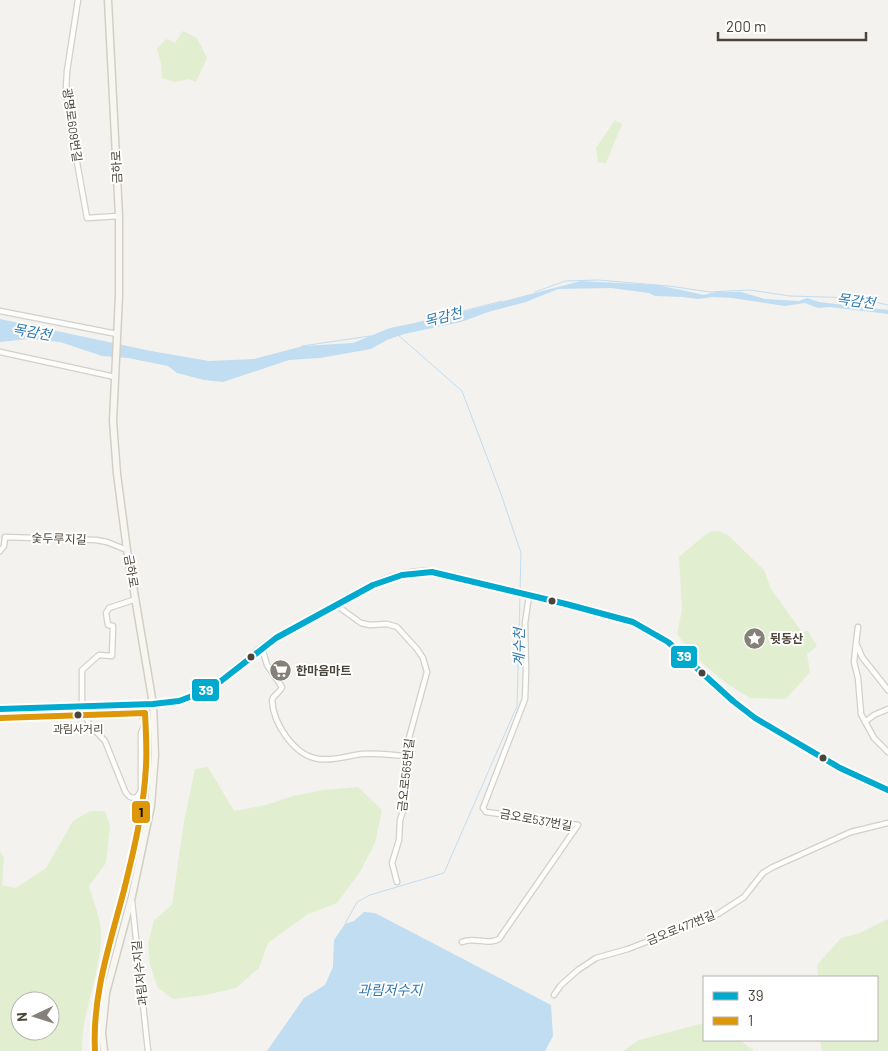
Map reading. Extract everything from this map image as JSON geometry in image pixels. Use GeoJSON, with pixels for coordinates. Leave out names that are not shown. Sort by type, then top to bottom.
{"type":"FeatureCollection","features":[{"type":"Feature","properties":{"kind":"main road","name":"금하로"},"geometry":{"type":"LineString","coordinates":[[104,1051],[102,1033],[106,993],[132,896],[153,794],[155,767],[153,704],[127,550],[117,474],[114,428],[119,296],[119,216],[108,0]]}},
{"type":"Feature","properties":{"kind":"main road"},"geometry":{"type":"LineString","coordinates":[[0,709],[153,704],[182,700],[203,692],[262,648],[336,605],[384,580],[422,572],[450,576],[624,619],[650,630],[673,646],[733,701],[756,718],[838,767],[888,790]]}},
{"type":"Feature","properties":{"kind":"main road"},"geometry":{"type":"LineString","coordinates":[[129,705],[147,719],[154,729]]}},
{"type":"Feature","properties":{"kind":"street","name":"광명로609번길"},"geometry":{"type":"LineString","coordinates":[[78,0],[68,62],[66,89],[87,218],[119,216]]}},
{"type":"Feature","properties":{"kind":"street"},"geometry":{"type":"LineString","coordinates":[[0,312],[117,334]]}},
{"type":"Feature","properties":{"kind":"street"},"geometry":{"type":"LineString","coordinates":[[0,352],[115,378]]}},
{"type":"Feature","properties":{"kind":"street","name":"숯두루지길"},"geometry":{"type":"LineString","coordinates":[[0,551],[4,546],[5,538],[103,540],[127,550]]}},
{"type":"Feature","properties":{"kind":"street","name":"금오로537번길"},"geometry":{"type":"LineString","coordinates":[[462,942],[469,939],[494,942],[499,939],[578,825],[486,812],[482,808],[525,699],[525,623],[528,595]]}},
{"type":"Feature","properties":{"kind":"street"},"geometry":{"type":"LineString","coordinates":[[136,599],[109,608],[106,613],[108,626],[113,626],[112,656],[99,654],[82,670],[82,707],[89,724],[105,741],[125,791],[128,796],[133,798],[137,797],[141,791],[141,733],[147,719]]}},
{"type":"Feature","properties":{"kind":"street","name":"금오로565번길"},"geometry":{"type":"LineString","coordinates":[[336,605],[361,623],[370,625],[387,624],[397,627],[417,649],[423,658],[427,672],[411,728],[405,806],[400,820],[399,840],[392,863],[397,882]]}},
{"type":"Feature","properties":{"kind":"street"},"geometry":{"type":"LineString","coordinates":[[858,627],[854,662],[858,678],[860,707],[865,722],[874,738],[888,752]]}},
{"type":"Feature","properties":{"kind":"street"},"geometry":{"type":"LineString","coordinates":[[856,643],[862,657],[888,690]]}},
{"type":"Feature","properties":{"kind":"street"},"geometry":{"type":"LineString","coordinates":[[262,648],[267,664],[282,687],[273,696],[272,700],[277,719],[285,734],[300,750],[312,758],[320,759],[338,759],[365,754],[408,756]]}},
{"type":"Feature","properties":{"kind":"street"},"geometry":{"type":"LineString","coordinates":[[865,722],[874,715],[888,709]]}},
{"type":"Feature","properties":{"kind":"street","name":"금오로477번길"},"geometry":{"type":"LineString","coordinates":[[554,994],[578,970],[596,958],[628,949],[718,914],[744,897],[763,873],[773,867],[852,832],[888,823]]}},
{"type":"Feature","properties":{"kind":"street","name":"과림저수지길"},"geometry":{"type":"LineString","coordinates":[[132,896],[148,1051]]}},
{"type":"Feature","properties":{"kind":"green space"},"geometry":{"type":"Polygon","coordinates":[[[183,31],[197,38],[207,58],[196,82],[189,79],[175,82],[162,78],[161,63],[157,49],[166,39],[175,43],[183,31]]]}},
{"type":"Feature","properties":{"kind":"green space"},"geometry":{"type":"Polygon","coordinates":[[[615,120],[622,124],[606,163],[598,162],[596,148],[615,120]]]}},
{"type":"Feature","properties":{"kind":"green space"},"geometry":{"type":"Polygon","coordinates":[[[712,531],[728,535],[764,570],[771,589],[802,632],[808,631],[817,646],[807,654],[810,672],[786,699],[750,698],[726,683],[692,654],[677,634],[682,610],[679,557],[712,531]]]}},
{"type":"Feature","properties":{"kind":"green space"},"geometry":{"type":"Polygon","coordinates":[[[208,767],[234,811],[266,805],[293,796],[323,790],[358,787],[382,810],[375,843],[360,872],[337,903],[308,914],[268,943],[259,968],[236,988],[206,995],[173,999],[157,987],[150,964],[148,944],[154,920],[172,905],[184,821],[195,769],[208,767]]]}},
{"type":"Feature","properties":{"kind":"green space"},"geometry":{"type":"Polygon","coordinates":[[[90,811],[105,811],[110,826],[106,863],[89,886],[100,921],[101,932],[98,962],[85,1021],[82,1051],[0,1051],[0,851],[4,858],[2,885],[16,888],[46,868],[73,821],[90,811]]]}},
{"type":"Feature","properties":{"kind":"green space"},"geometry":{"type":"Polygon","coordinates":[[[888,919],[888,1051],[822,1051],[820,1041],[878,1041],[878,976],[818,976],[817,965],[841,938],[860,933],[888,919]]]}},
{"type":"Feature","properties":{"kind":"green space"},"geometry":{"type":"Polygon","coordinates":[[[703,1023],[703,1041],[741,1041],[754,1051],[623,1051],[639,1040],[703,1023]]]}},
{"type":"Feature","properties":{"kind":"water","name":"목감천"},"geometry":{"type":"Polygon","coordinates":[[[581,281],[658,285],[704,295],[715,292],[741,292],[765,299],[799,301],[807,298],[819,302],[888,310],[888,314],[830,307],[818,308],[805,303],[785,306],[732,298],[713,297],[698,299],[655,296],[649,293],[611,288],[558,289],[526,302],[488,312],[461,322],[404,334],[387,340],[371,349],[320,358],[289,360],[223,382],[204,380],[177,373],[168,366],[128,358],[102,356],[60,342],[29,339],[0,342],[0,319],[151,351],[209,361],[254,359],[303,346],[353,343],[390,328],[439,318],[581,281]]]}},
{"type":"Feature","properties":{"kind":"water","name":"과림저수지"},"geometry":{"type":"Polygon","coordinates":[[[364,912],[375,913],[551,1005],[553,1036],[545,1051],[267,1051],[304,998],[325,985],[333,967],[334,940],[345,924],[354,921],[364,912]]]}},
{"type":"Feature","properties":{"kind":"waterway","name":"목감천"},"geometry":{"type":"LineString","coordinates":[[535,292],[565,281],[598,280],[669,286],[710,292],[750,290],[790,296],[856,298],[888,305]]}},
{"type":"Feature","properties":{"kind":"waterway","name":"목감천"},"geometry":{"type":"LineString","coordinates":[[417,323],[502,301]]}},
{"type":"Feature","properties":{"kind":"waterway","name":"계수천"},"geometry":{"type":"LineString","coordinates":[[398,335],[462,391],[521,553],[520,591]]}},
{"type":"Feature","properties":{"kind":"waterway","name":"목감천"},"geometry":{"type":"LineString","coordinates":[[302,346],[370,336]]}},
{"type":"Feature","properties":{"kind":"waterway","name":"계수천"},"geometry":{"type":"LineString","coordinates":[[345,924],[357,902],[370,895],[444,873],[517,706],[520,595]]}},
{"type":"Feature","properties":{"kind":"transit line","name":"39"},"geometry":{"type":"LineString","coordinates":[[0,709],[153,704],[179,701],[203,692],[221,681],[276,638],[373,585],[402,575],[432,572],[633,622],[668,642],[733,701],[755,718],[840,768],[888,790]]}},
{"type":"Feature","properties":{"kind":"transit line","name":"1"},"geometry":{"type":"LineString","coordinates":[[0,718],[145,713],[146,760],[143,797],[131,860],[99,990],[96,1010],[95,1051]]}},
{"type":"Feature","properties":{"kind":"place","name":"뒷동산"},"geometry":{"type":"Point","coordinates":[754,639]}},
{"type":"Feature","properties":{"kind":"place","name":"한마음마트"},"geometry":{"type":"Point","coordinates":[280,671]}},
{"type":"Feature","properties":{"kind":"place","name":"과림사거리"},"geometry":{"type":"Point","coordinates":[78,715]}}]}
